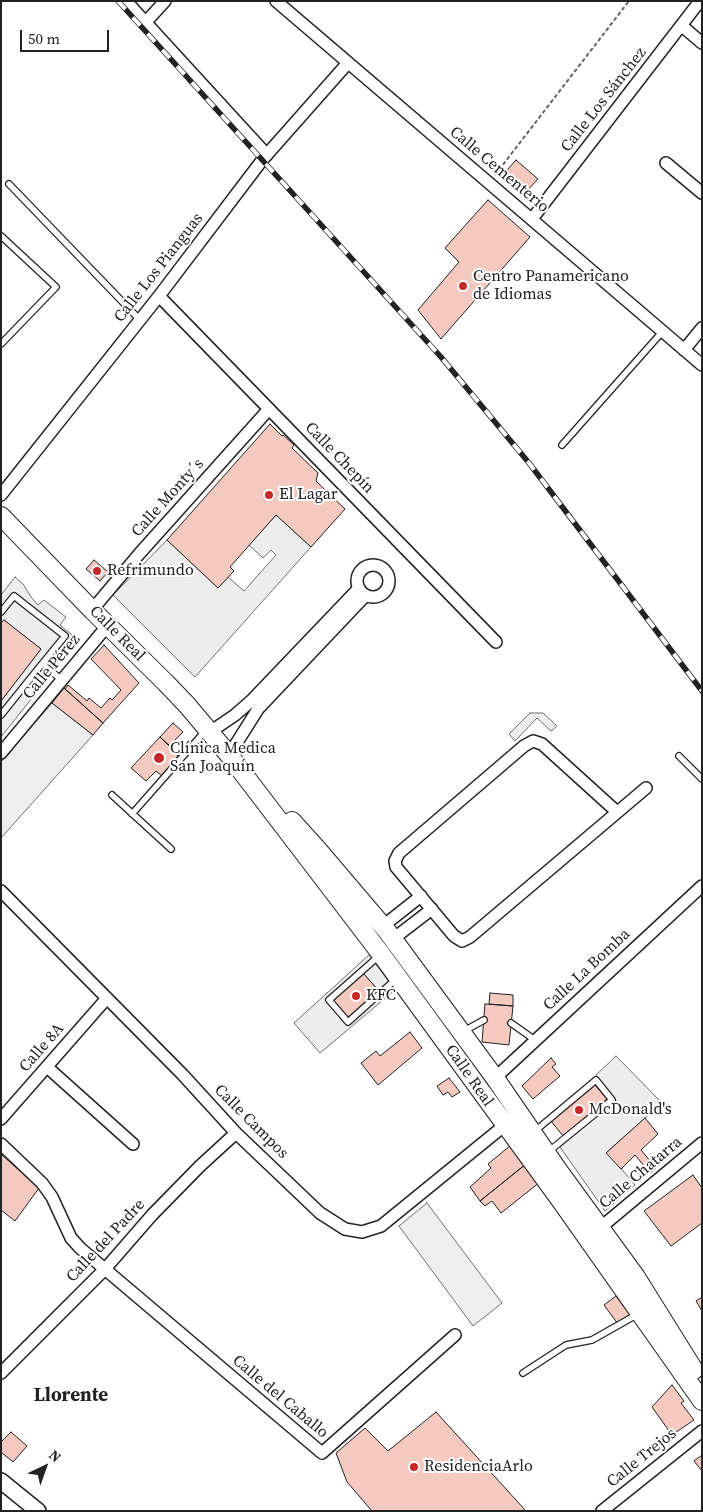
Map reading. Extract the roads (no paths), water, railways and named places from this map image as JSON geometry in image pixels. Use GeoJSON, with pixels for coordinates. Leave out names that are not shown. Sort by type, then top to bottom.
{"type":"FeatureCollection","features":[{"type":"Feature","properties":{"kind":"main road","name":"Calle Real"},"geometry":{"type":"LineString","coordinates":[[1,516],[166,683],[209,730],[398,977],[702,1401]]}},
{"type":"Feature","properties":{"kind":"main road","name":"Calle Real"},"geometry":{"type":"LineString","coordinates":[[229,756],[319,851],[388,933],[495,1078],[546,1154],[636,1277],[702,1381]]}},
{"type":"Feature","properties":{"kind":"main road"},"geometry":{"type":"LineString","coordinates":[[439,1033],[449,1039],[465,1054],[482,1075],[488,1079],[495,1078],[493,1091],[506,1115],[505,1126],[515,1126],[543,1158],[558,1170]]}},
{"type":"Feature","properties":{"kind":"main road"},"geometry":{"type":"LineString","coordinates":[[561,1202],[578,1213],[588,1225],[593,1228],[600,1228],[601,1243],[621,1272],[629,1298]]}},
{"type":"Feature","properties":{"kind":"main road"},"geometry":{"type":"LineString","coordinates":[[1,1481],[38,1511]]}},
{"type":"Feature","properties":{"kind":"street"},"geometry":{"type":"LineString","coordinates":[[126,1],[267,155]]}},
{"type":"Feature","properties":{"kind":"street"},"geometry":{"type":"LineString","coordinates":[[145,23],[165,1]]}},
{"type":"Feature","properties":{"kind":"street","name":"Calle Cementerio"},"geometry":{"type":"LineString","coordinates":[[276,1],[347,64],[489,182],[702,365]]}},
{"type":"Feature","properties":{"kind":"street","name":"Calle Los Sánchez"},"geometry":{"type":"LineString","coordinates":[[532,219],[700,1]]}},
{"type":"Feature","properties":{"kind":"street"},"geometry":{"type":"LineString","coordinates":[[682,26],[702,43]]}},
{"type":"Feature","properties":{"kind":"street","name":"Calle Los Pianguas"},"geometry":{"type":"LineString","coordinates":[[1,495],[160,296],[267,155],[347,64]]}},
{"type":"Feature","properties":{"kind":"street"},"geometry":{"type":"LineString","coordinates":[[666,163],[702,193]]}},
{"type":"Feature","properties":{"kind":"street","name":"Calle Chepín"},"geometry":{"type":"LineString","coordinates":[[160,296],[496,642]]}},
{"type":"Feature","properties":{"kind":"street"},"geometry":{"type":"LineString","coordinates":[[684,350],[702,328]]}},
{"type":"Feature","properties":{"kind":"street","name":"Calle Monty´s"},"geometry":{"type":"LineString","coordinates":[[92,610],[140,553],[269,409]]}},
{"type":"Feature","properties":{"kind":"street"},"geometry":{"type":"LineString","coordinates":[[209,730],[254,705],[363,592]]}},
{"type":"Feature","properties":{"kind":"street","name":"Calle Pérez"},"geometry":{"type":"LineString","coordinates":[[1,753],[108,625]]}},
{"type":"Feature","properties":{"kind":"street"},"geometry":{"type":"LineString","coordinates":[[229,756],[254,705]]}},
{"type":"Feature","properties":{"kind":"street"},"geometry":{"type":"LineString","coordinates":[[617,812],[542,744],[533,741],[524,746],[399,853],[395,861],[396,868],[454,936],[462,941],[470,937],[646,788]]}},
{"type":"Feature","properties":{"kind":"street","name":"Calle La Bomba"},"geometry":{"type":"LineString","coordinates":[[495,1078],[702,886]]}},
{"type":"Feature","properties":{"kind":"street","name":"Calle Campos"},"geometry":{"type":"LineString","coordinates":[[1,891],[183,1075],[236,1133],[328,1219],[345,1229],[362,1232],[374,1229],[394,1217],[505,1126]]}},
{"type":"Feature","properties":{"kind":"street"},"geometry":{"type":"LineString","coordinates":[[388,933],[421,896]]}},
{"type":"Feature","properties":{"kind":"street"},"geometry":{"type":"LineString","coordinates":[[388,933],[432,909]]}},
{"type":"Feature","properties":{"kind":"street","name":"Calle 8A"},"geometry":{"type":"LineString","coordinates":[[1,1120],[107,998]]}},
{"type":"Feature","properties":{"kind":"street"},"geometry":{"type":"LineString","coordinates":[[47,1067],[133,1144]]}},
{"type":"Feature","properties":{"kind":"street","name":"Calle del Padre"},"geometry":{"type":"LineString","coordinates":[[1,1372],[105,1269],[152,1215],[200,1166],[236,1133]]}},
{"type":"Feature","properties":{"kind":"street","name":"Calle Chatarra"},"geometry":{"type":"LineString","coordinates":[[600,1228],[702,1143]]}},
{"type":"Feature","properties":{"kind":"street"},"geometry":{"type":"LineString","coordinates":[[1,1144],[42,1183],[52,1197],[71,1238],[105,1269]]}},
{"type":"Feature","properties":{"kind":"street","name":"Calle del Caballo"},"geometry":{"type":"LineString","coordinates":[[105,1269],[322,1453],[455,1335]]}},
{"type":"Feature","properties":{"kind":"street","name":"Calle Trejos"},"geometry":{"type":"LineString","coordinates":[[602,1511],[702,1431]]}},
{"type":"Feature","properties":{"kind":"lane"},"geometry":{"type":"LineString","coordinates":[[8,184],[140,320]]}},
{"type":"Feature","properties":{"kind":"lane"},"geometry":{"type":"LineString","coordinates":[[1,236],[56,287],[1,344]]}},
{"type":"Feature","properties":{"kind":"lane"},"geometry":{"type":"LineString","coordinates":[[562,445],[662,332]]}},
{"type":"Feature","properties":{"kind":"lane"},"geometry":{"type":"LineString","coordinates":[[1,612],[14,596],[65,636],[1,715]]}},
{"type":"Feature","properties":{"kind":"lane"},"geometry":{"type":"LineString","coordinates":[[42,664],[62,680]]}},
{"type":"Feature","properties":{"kind":"lane"},"geometry":{"type":"LineString","coordinates":[[132,814],[209,730]]}},
{"type":"Feature","properties":{"kind":"lane"},"geometry":{"type":"LineString","coordinates":[[679,756],[702,779]]}},
{"type":"Feature","properties":{"kind":"lane"},"geometry":{"type":"LineString","coordinates":[[112,795],[171,849]]}},
{"type":"Feature","properties":{"kind":"lane"},"geometry":{"type":"LineString","coordinates":[[381,954],[329,1000],[348,1022],[398,977]]}},
{"type":"Feature","properties":{"kind":"lane"},"geometry":{"type":"LineString","coordinates":[[462,1033],[484,1020]]}},
{"type":"Feature","properties":{"kind":"lane"},"geometry":{"type":"LineString","coordinates":[[511,1023],[535,1040]]}},
{"type":"Feature","properties":{"kind":"lane"},"geometry":{"type":"LineString","coordinates":[[532,1133],[596,1080],[612,1100],[546,1154]]}},
{"type":"Feature","properties":{"kind":"lane"},"geometry":{"type":"LineString","coordinates":[[522,1373],[566,1345],[592,1340],[640,1313]]}},
{"type":"Feature","properties":{"kind":"railway"},"geometry":{"type":"LineString","coordinates":[[118,1],[441,357],[529,463],[702,691]]}},
{"type":"Feature","properties":{"kind":"place","name":"Centro Panamericano de Idiomas"},"geometry":{"type":"Point","coordinates":[463,286]}},
{"type":"Feature","properties":{"kind":"place","name":"El Lagar"},"geometry":{"type":"Point","coordinates":[269,495]}},
{"type":"Feature","properties":{"kind":"place","name":"Refrimundo"},"geometry":{"type":"Point","coordinates":[97,571]}},
{"type":"Feature","properties":{"kind":"place","name":"Clínica Medica San Joaquín"},"geometry":{"type":"Point","coordinates":[159,758]}},
{"type":"Feature","properties":{"kind":"place","name":"KFC"},"geometry":{"type":"Point","coordinates":[356,996]}},
{"type":"Feature","properties":{"kind":"place","name":"McDonald's"},"geometry":{"type":"Point","coordinates":[579,1110]}},
{"type":"Feature","properties":{"kind":"place","name":"ResidenciaArlo"},"geometry":{"type":"Point","coordinates":[414,1467]}},
{"type":"Feature","properties":{"kind":"district","name":"Llorente"},"geometry":{"type":"Point","coordinates":[71,1396]}}]}
